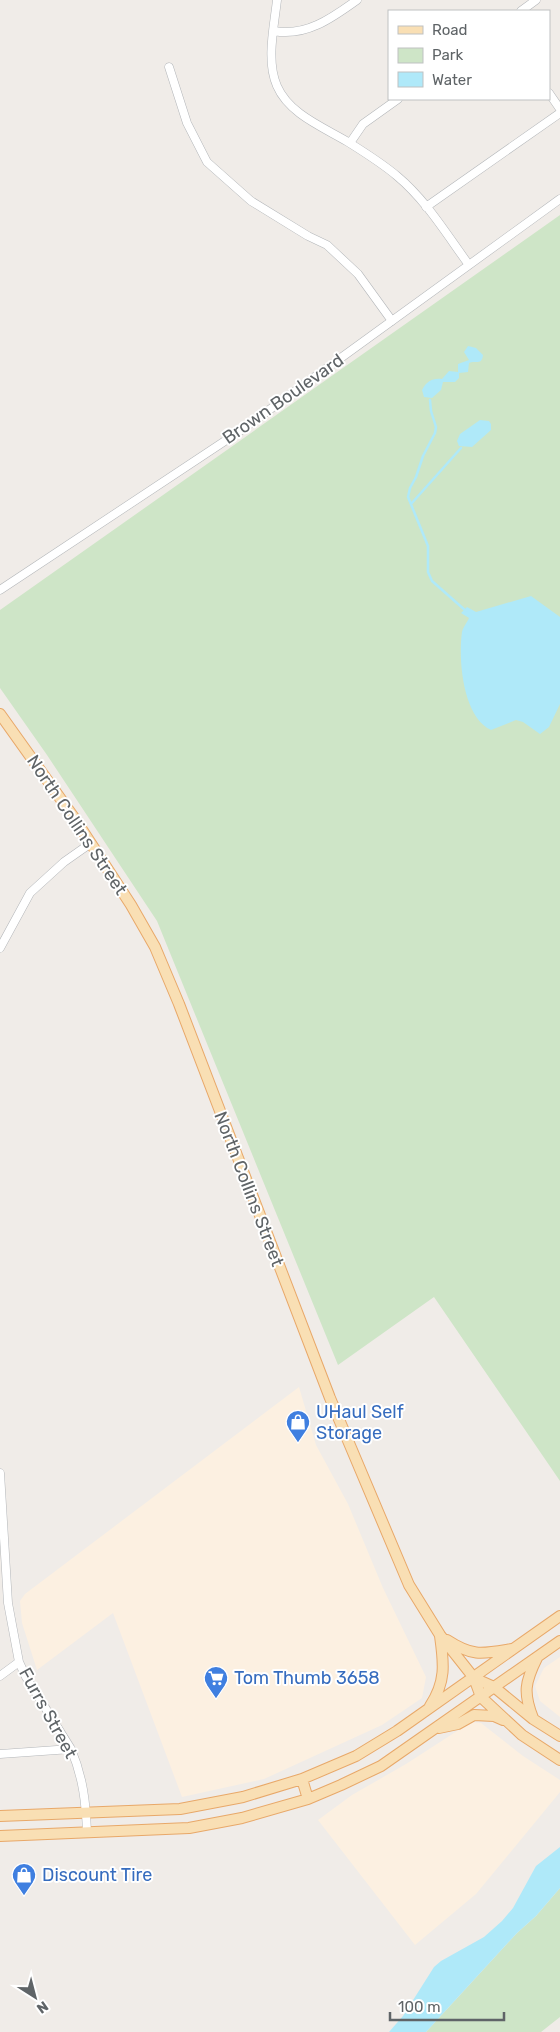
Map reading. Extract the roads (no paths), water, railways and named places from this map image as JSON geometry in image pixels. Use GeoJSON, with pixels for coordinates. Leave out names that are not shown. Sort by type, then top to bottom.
{"type":"FeatureCollection","features":[{"type":"Feature","properties":{"kind":"main road","name":"North Collins Street"},"geometry":{"type":"LineString","coordinates":[[0,714],[91,843],[131,905],[155,947],[179,1004],[330,1398],[404,1572],[422,1608],[440,1635],[474,1678],[480,1697],[528,1740],[560,1760]]}},
{"type":"Feature","properties":{"kind":"main road"},"geometry":{"type":"LineString","coordinates":[[0,1816],[180,1809],[243,1797],[302,1779],[366,1750],[427,1711],[560,1616]]}},
{"type":"Feature","properties":{"kind":"main road"},"geometry":{"type":"LineString","coordinates":[[440,1635],[459,1648],[473,1653],[485,1654],[514,1648]]}},
{"type":"Feature","properties":{"kind":"main road"},"geometry":{"type":"LineString","coordinates":[[427,1711],[439,1688],[444,1668],[440,1635]]}},
{"type":"Feature","properties":{"kind":"main road"},"geometry":{"type":"LineString","coordinates":[[0,1836],[87,1834],[189,1828],[242,1818],[308,1798],[340,1786],[381,1766],[560,1641]]}},
{"type":"Feature","properties":{"kind":"main road"},"geometry":{"type":"LineString","coordinates":[[533,1719],[527,1704],[527,1678],[538,1656]]}},
{"type":"Feature","properties":{"kind":"main road","name":"North Collins Street"},"geometry":{"type":"LineString","coordinates":[[474,1678],[494,1687],[533,1719],[560,1736]]}},
{"type":"Feature","properties":{"kind":"main road"},"geometry":{"type":"LineString","coordinates":[[435,1728],[458,1724],[474,1715],[494,1716],[506,1721]]}},
{"type":"Feature","properties":{"kind":"main road"},"geometry":{"type":"LineString","coordinates":[[302,1779],[308,1798]]}},
{"type":"Feature","properties":{"kind":"street"},"geometry":{"type":"LineString","coordinates":[[278,0],[272,73],[278,88],[288,102],[305,118],[350,143],[398,177],[426,207],[469,265]]}},
{"type":"Feature","properties":{"kind":"street"},"geometry":{"type":"LineString","coordinates":[[274,32],[284,33],[314,28],[333,18],[357,0]]}},
{"type":"Feature","properties":{"kind":"street"},"geometry":{"type":"LineString","coordinates":[[522,10],[536,0]]}},
{"type":"Feature","properties":{"kind":"street"},"geometry":{"type":"LineString","coordinates":[[169,67],[187,123],[208,162],[251,201],[308,236],[327,245],[358,274],[392,321]]}},
{"type":"Feature","properties":{"kind":"street"},"geometry":{"type":"LineString","coordinates":[[550,94],[560,109]]}},
{"type":"Feature","properties":{"kind":"street"},"geometry":{"type":"LineString","coordinates":[[350,143],[363,124],[397,100]]}},
{"type":"Feature","properties":{"kind":"street"},"geometry":{"type":"LineString","coordinates":[[426,207],[560,113]]}},
{"type":"Feature","properties":{"kind":"street","name":"Brown Boulevard"},"geometry":{"type":"LineString","coordinates":[[0,590],[240,431],[560,199]]}},
{"type":"Feature","properties":{"kind":"street"},"geometry":{"type":"LineString","coordinates":[[0,948],[30,893],[64,862],[91,843]]}},
{"type":"Feature","properties":{"kind":"street","name":"Furrs Street"},"geometry":{"type":"LineString","coordinates":[[0,1473],[8,1603],[19,1662],[26,1677],[71,1748],[85,1792],[87,1834]]}},
{"type":"Feature","properties":{"kind":"street"},"geometry":{"type":"LineString","coordinates":[[0,1676],[19,1662]]}},
{"type":"Feature","properties":{"kind":"street"},"geometry":{"type":"LineString","coordinates":[[0,1754],[71,1748]]}},
{"type":"Feature","properties":{"kind":"water"},"geometry":{"type":"Polygon","coordinates":[[[468,346],[476,348],[483,355],[481,360],[469,363],[468,372],[459,373],[459,378],[455,382],[443,382],[441,390],[432,398],[424,397],[422,390],[428,382],[442,379],[449,371],[458,372],[458,364],[469,360],[464,352],[468,346]]]}},
{"type":"Feature","properties":{"kind":"water"},"geometry":{"type":"Polygon","coordinates":[[[480,420],[489,421],[491,430],[472,447],[459,446],[457,441],[460,434],[480,420]]]}},
{"type":"Feature","properties":{"kind":"water"},"geometry":{"type":"Polygon","coordinates":[[[531,596],[560,617],[560,704],[549,727],[540,734],[523,722],[516,720],[491,730],[474,713],[464,687],[461,644],[463,630],[469,618],[461,613],[467,607],[476,612],[531,596]]]}},
{"type":"Feature","properties":{"kind":"water"},"geometry":{"type":"Polygon","coordinates":[[[560,1847],[560,1888],[536,1916],[517,1933],[426,2032],[389,2032],[403,2016],[434,1967],[441,1961],[484,1937],[502,1921],[513,1908],[536,1866],[560,1847]]]}},
{"type":"Feature","properties":{"kind":"waterway"},"geometry":{"type":"LineString","coordinates":[[430,400],[436,427],[435,433],[423,456],[408,497],[428,546],[428,572],[432,581],[466,611]]}},
{"type":"Feature","properties":{"kind":"waterway"},"geometry":{"type":"LineString","coordinates":[[411,504],[461,448]]}},
{"type":"Feature","properties":{"kind":"place","name":"UHaul Self Storage"},"geometry":{"type":"Point","coordinates":[298,1443]}},
{"type":"Feature","properties":{"kind":"place","name":"Tom Thumb 3658"},"geometry":{"type":"Point","coordinates":[216,1699]}},
{"type":"Feature","properties":{"kind":"place","name":"Discount Tire"},"geometry":{"type":"Point","coordinates":[24,1896]}}]}
